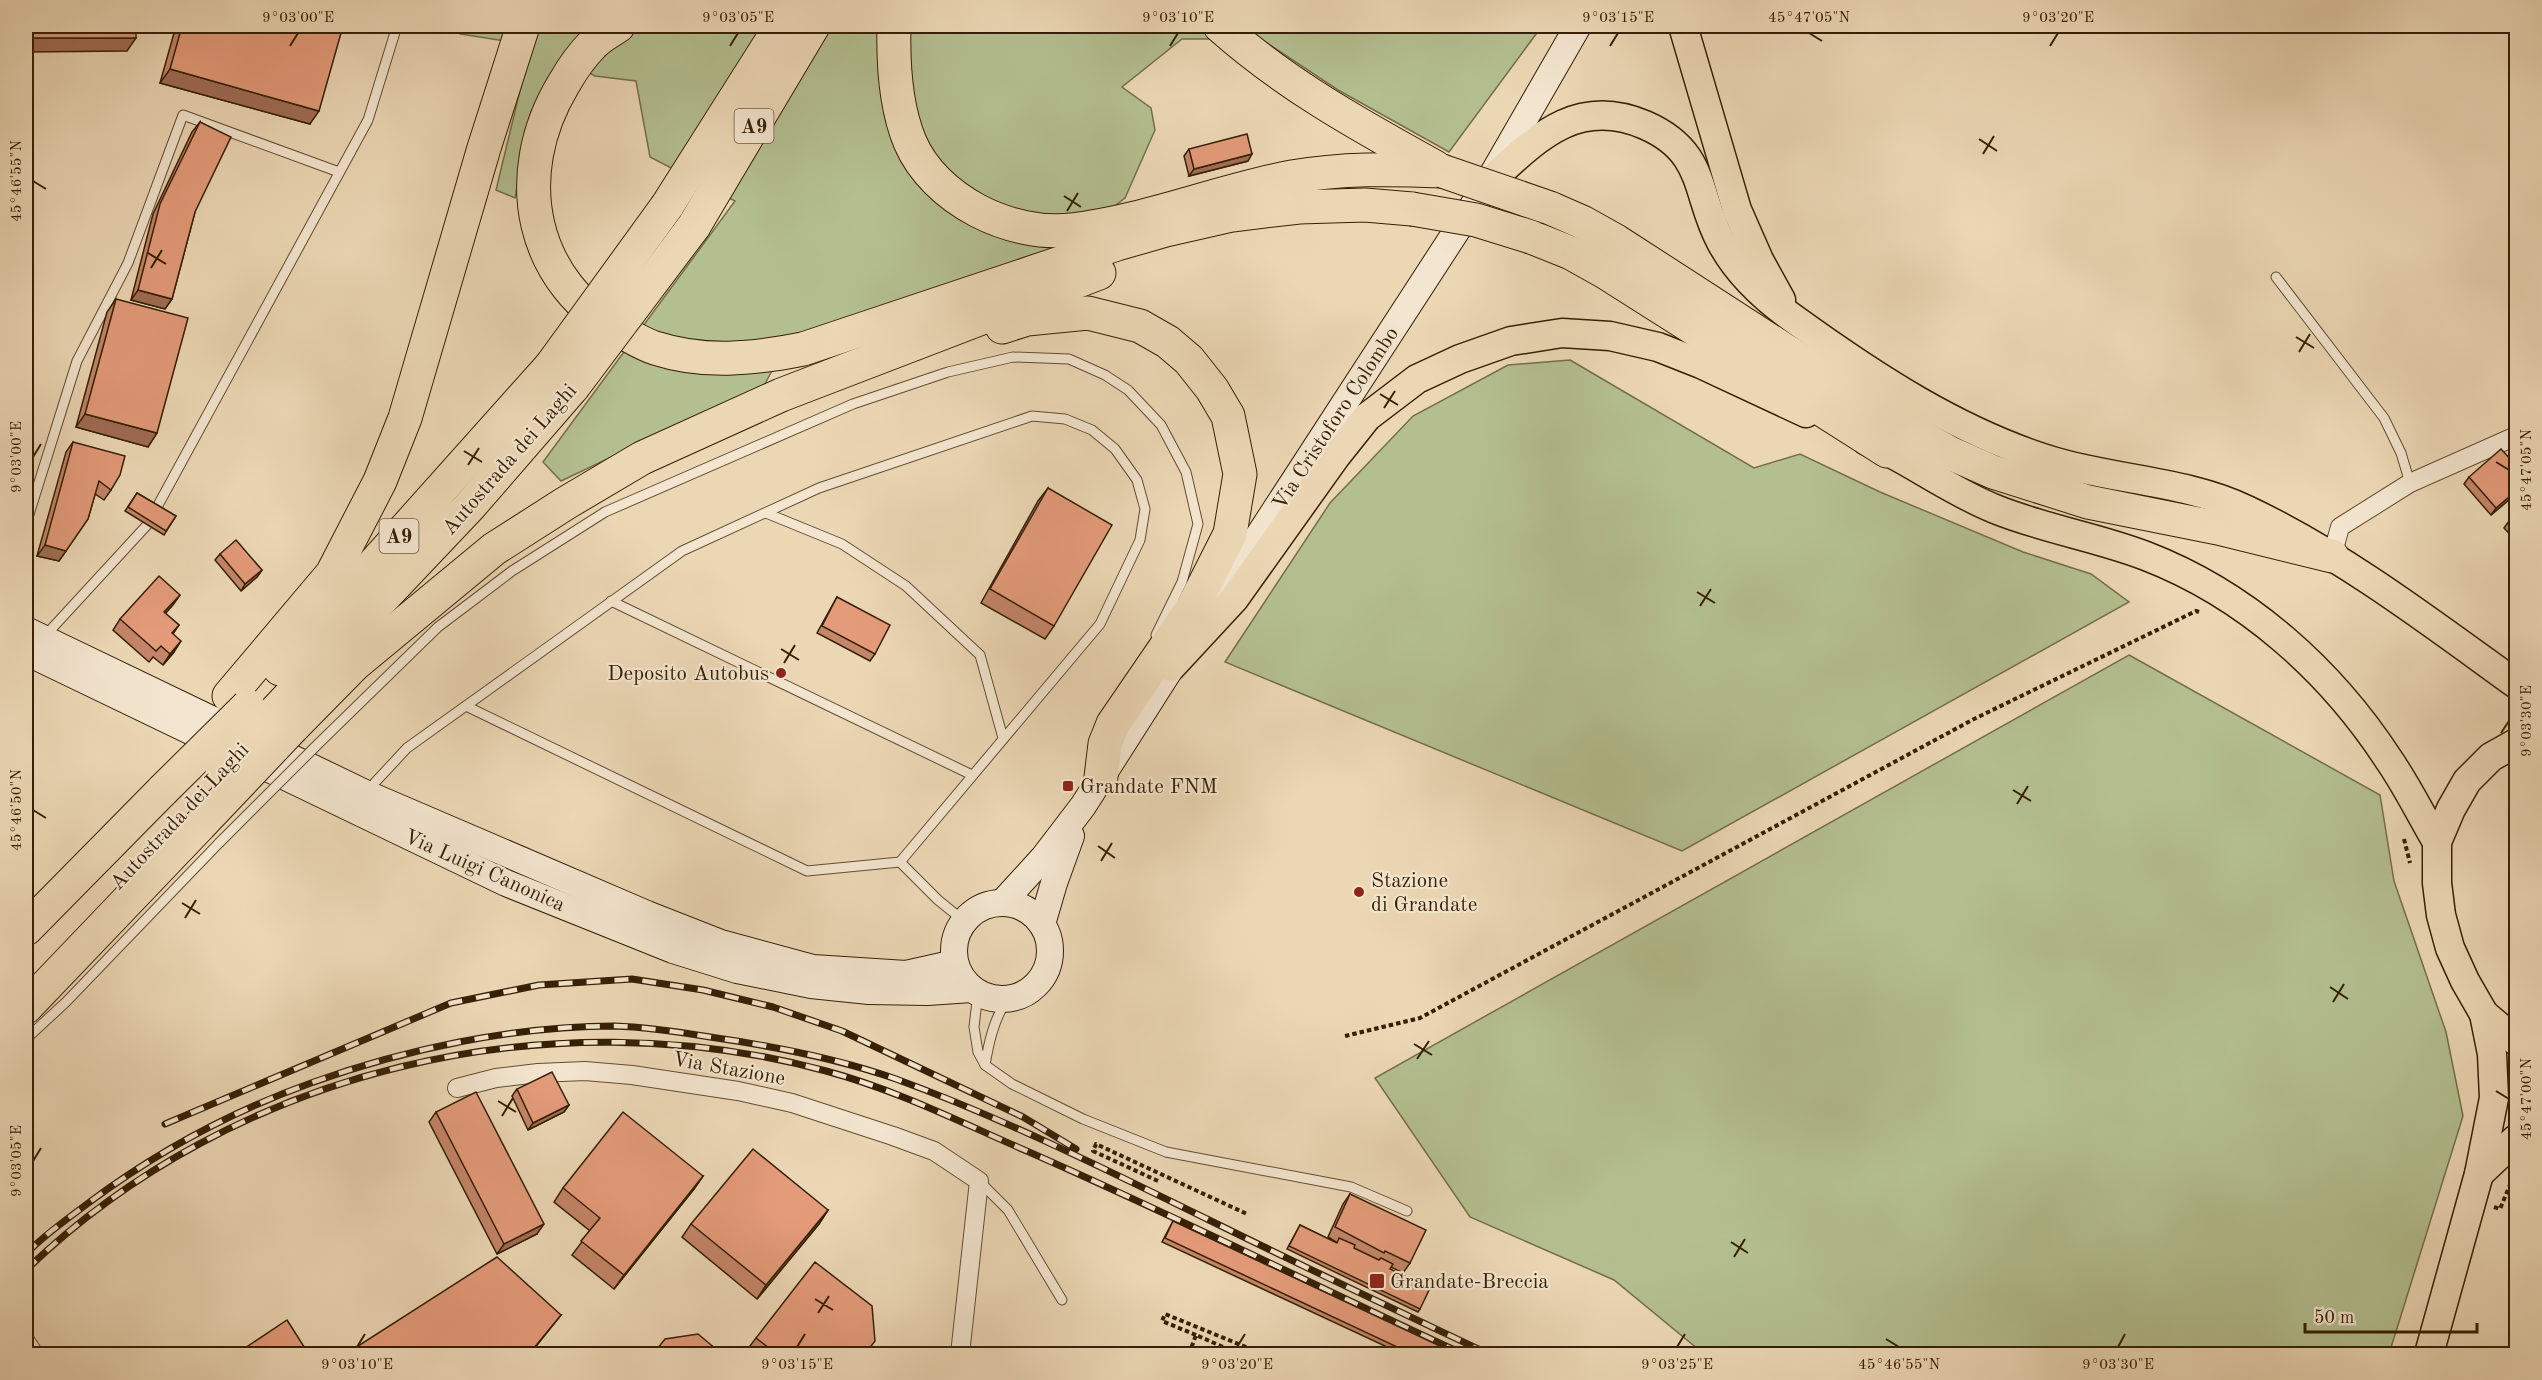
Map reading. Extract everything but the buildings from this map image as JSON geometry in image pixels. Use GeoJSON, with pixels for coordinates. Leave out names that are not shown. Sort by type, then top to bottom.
{"type":"FeatureCollection","features":[{"type":"Feature","properties":{"kind":"highway"},"geometry":{"type":"LineString","coordinates":[[272,718],[332,574],[380,481],[405,418],[484,148],[523,26]]}},
{"type":"Feature","properties":{"kind":"highway"},"geometry":{"type":"LineString","coordinates":[[618,26],[592,45],[571,72],[549,107],[537,142],[533,182],[536,221],[547,252],[560,277],[582,305],[608,325],[653,348],[689,357],[725,359],[768,356],[803,349],[1117,243],[1232,215],[1299,207],[1365,205],[1412,209],[1476,220],[1531,237],[1571,253],[1605,272],[1887,451]]}},
{"type":"Feature","properties":{"kind":"highway","name":"Autostrada dei Laghi"},"geometry":{"type":"LineString","coordinates":[[562,376],[781,26]]}},
{"type":"Feature","properties":{"kind":"highway","name":"Autostrada dei Laghi"},"geometry":{"type":"LineString","coordinates":[[26,982],[183,809],[272,718],[562,376],[694,226],[813,26]]}},
{"type":"Feature","properties":{"kind":"highway"},"geometry":{"type":"LineString","coordinates":[[894,26],[893,55],[898,100],[910,142],[926,170],[950,192],[971,207],[1006,223],[1039,230],[1070,230],[1117,221],[1293,177],[1357,169],[1442,171]]}},
{"type":"Feature","properties":{"kind":"highway"},"geometry":{"type":"LineString","coordinates":[[1220,26],[1296,86],[1348,119],[1442,171],[1551,208],[1582,222],[1616,241],[1899,424],[1950,453],[1993,472],[2088,502],[2218,528],[2331,556]]}},
{"type":"Feature","properties":{"kind":"highway"},"geometry":{"type":"LineString","coordinates":[[26,1007],[183,809],[272,718],[355,664],[494,549],[566,503],[642,458],[781,395],[1071,282],[1299,207]]}},
{"type":"Feature","properties":{"kind":"highway"},"geometry":{"type":"LineString","coordinates":[[781,395],[807,395],[959,340],[1027,319],[1088,313],[1140,326],[1168,342],[1189,360],[1212,389],[1228,416],[1240,474],[1230,534],[1193,607],[1113,724],[1105,744],[1101,777]]}},
{"type":"Feature","properties":{"kind":"highway"},"geometry":{"type":"LineString","coordinates":[[26,910],[183,809]]}},
{"type":"Feature","properties":{"kind":"highway","name":"Autostrada dei Laghi"},"geometry":{"type":"LineString","coordinates":[[26,929],[183,809]]}},
{"type":"Feature","properties":{"kind":"main road"},"geometry":{"type":"LineString","coordinates":[[1683,26],[1737,210],[1759,260],[1791,317]]}},
{"type":"Feature","properties":{"kind":"main road"},"geometry":{"type":"LineString","coordinates":[[1487,184],[1536,140],[1566,121],[1588,116],[1617,117],[1644,125],[1667,137],[1685,155],[1696,171],[1711,222],[1738,270],[1757,290],[1791,317],[1877,376],[1959,424],[2053,461],[2183,490],[2245,509],[2331,556],[2383,589],[2517,684]]}},
{"type":"Feature","properties":{"kind":"main road"},"geometry":{"type":"LineString","coordinates":[[1171,667],[1234,599],[1336,456],[1367,417],[1417,379],[1460,359],[1511,341],[1562,333],[1610,336],[1658,347],[1701,364],[1887,451],[1994,509],[2148,557],[2231,598],[2270,627],[2313,667],[2351,708],[2390,760],[2437,842]]}},
{"type":"Feature","properties":{"kind":"main road"},"geometry":{"type":"LineString","coordinates":[[2429,1354],[2476,1188],[2494,1098],[2492,1054],[2484,1014],[2450,948],[2441,915],[2437,883],[2437,842],[2466,781],[2491,757],[2517,743]]}},
{"type":"Feature","properties":{"kind":"main road"},"geometry":{"type":"LineString","coordinates":[[2484,1014],[2517,1041]]}},
{"type":"Feature","properties":{"kind":"main road"},"geometry":{"type":"LineString","coordinates":[[2476,1188],[2517,1138]]}},
{"type":"Feature","properties":{"kind":"street","name":"Via Cristoforo Colombo"},"geometry":{"type":"LineString","coordinates":[[1002,903],[1044,857],[1083,806],[1171,667],[1487,184],[1578,26]]}},
{"type":"Feature","properties":{"kind":"street"},"geometry":{"type":"LineString","coordinates":[[2331,556],[2340,527],[2410,483],[2517,435]]}},
{"type":"Feature","properties":{"kind":"street","name":"Via Luigi Canonica"},"geometry":{"type":"LineString","coordinates":[[31,640],[365,793],[647,914],[721,943],[813,968],[906,974],[955,963]]}},
{"type":"Feature","properties":{"kind":"street","name":"Via Luigi Canonica"},"geometry":{"type":"LineString","coordinates":[[31,640],[506,883],[673,950],[737,969],[811,985],[869,991],[975,991],[997,999],[1007,999]]}},
{"type":"Feature","properties":{"kind":"street","name":"Via Cristoforo Colombo"},"geometry":{"type":"LineString","coordinates":[[1042,924],[1054,883],[1083,806]]}},
{"type":"Feature","properties":{"kind":"street"},"geometry":{"type":"LineString","coordinates":[[975,991],[962,977],[955,963],[954,949],[957,934],[964,921],[975,912],[988,905],[1002,903],[1024,909],[1042,924],[1048,936],[1050,950],[1049,964],[1043,977],[1028,992],[1007,999]]}},
{"type":"Feature","properties":{"kind":"street","name":"Via Stazione"},"geometry":{"type":"LineString","coordinates":[[457,1088],[496,1078],[585,1071],[633,1075],[738,1091],[803,1106],[934,1151],[979,1181]]}},
{"type":"Feature","properties":{"kind":"street"},"geometry":{"type":"LineString","coordinates":[[960,1354],[979,1181]]}},
{"type":"Feature","properties":{"kind":"street"},"geometry":{"type":"LineString","coordinates":[[26,1342],[34,1354]]}},
{"type":"Feature","properties":{"kind":"lane"},"geometry":{"type":"LineString","coordinates":[[156,509],[368,120],[397,26]]}},
{"type":"Feature","properties":{"kind":"lane"},"geometry":{"type":"LineString","coordinates":[[26,524],[77,361],[128,263],[183,115],[339,172]]}},
{"type":"Feature","properties":{"kind":"lane"},"geometry":{"type":"LineString","coordinates":[[2276,277],[2384,418],[2401,453],[2410,483]]}},
{"type":"Feature","properties":{"kind":"lane"},"geometry":{"type":"LineString","coordinates":[[272,718],[438,627],[512,571],[605,512],[853,404],[948,372],[1013,357],[1069,359],[1105,375],[1120,385],[1161,425],[1186,472],[1198,524],[1182,582],[1150,646]]}},
{"type":"Feature","properties":{"kind":"lane"},"geometry":{"type":"LineString","coordinates":[[365,793],[407,748],[682,552],[819,489],[1032,416],[1065,419],[1092,430],[1115,449],[1137,480],[1145,509],[1140,540],[1100,624],[900,862],[807,871],[466,706]]}},
{"type":"Feature","properties":{"kind":"lane"},"geometry":{"type":"LineString","coordinates":[[766,513],[842,544],[906,586],[980,655],[1003,738]]}},
{"type":"Feature","properties":{"kind":"lane"},"geometry":{"type":"LineString","coordinates":[[31,640],[148,524]]}},
{"type":"Feature","properties":{"kind":"lane"},"geometry":{"type":"LineString","coordinates":[[611,602],[972,775]]}},
{"type":"Feature","properties":{"kind":"lane"},"geometry":{"type":"LineString","coordinates":[[1113,724],[1141,666]]}},
{"type":"Feature","properties":{"kind":"lane"},"geometry":{"type":"LineString","coordinates":[[26,1039],[66,1002],[183,809]]}},
{"type":"Feature","properties":{"kind":"lane"},"geometry":{"type":"LineString","coordinates":[[900,862],[964,921]]}},
{"type":"Feature","properties":{"kind":"lane"},"geometry":{"type":"LineString","coordinates":[[975,991],[974,1038],[978,1052],[985,1065],[1012,1084],[1083,1119],[1166,1152],[1351,1187],[1407,1211]]}},
{"type":"Feature","properties":{"kind":"lane"},"geometry":{"type":"LineString","coordinates":[[985,1065],[990,1035],[998,1013],[1007,999]]}},
{"type":"Feature","properties":{"kind":"lane","name":"Via Stazione"},"geometry":{"type":"LineString","coordinates":[[979,1181],[1008,1210],[1062,1300]]}},
{"type":"Feature","properties":{"kind":"path"},"geometry":{"type":"LineString","coordinates":[[1346,1036],[1420,1018],[1974,718],[2196,611],[2207,613]]}},
{"type":"Feature","properties":{"kind":"path"},"geometry":{"type":"LineString","coordinates":[[2401,829],[2412,875]]}},
{"type":"Feature","properties":{"kind":"path"},"geometry":{"type":"LineString","coordinates":[[1158,1181],[1093,1151],[1096,1144],[1246,1214]]}},
{"type":"Feature","properties":{"kind":"path"},"geometry":{"type":"LineString","coordinates":[[2476,1188],[2500,1209],[2514,1175]]}},
{"type":"Feature","properties":{"kind":"path"},"geometry":{"type":"LineString","coordinates":[[1239,1354],[1162,1321],[1165,1314],[1263,1354]]}},
{"type":"Feature","properties":{"kind":"path"},"geometry":{"type":"LineString","coordinates":[[1189,1354],[1196,1335]]}},
{"type":"Feature","properties":{"kind":"green space"},"geometry":{"type":"Polygon","coordinates":[[[463,26],[1542,26],[1449,152],[1338,90],[1261,39],[1182,39],[1122,87],[1151,108],[1155,130],[1125,198],[1056,251],[785,346],[765,384],[561,481],[543,462],[735,201],[650,157],[636,81],[595,76],[562,58],[531,112],[515,198],[496,190],[531,45],[460,34],[463,26]]]}},
{"type":"Feature","properties":{"kind":"green space"},"geometry":{"type":"Polygon","coordinates":[[[1570,360],[1754,468],[1800,454],[1880,492],[2023,552],[2091,574],[2129,602],[1682,851],[1225,662],[1330,503],[1413,416],[1508,365],[1570,360]]]}},
{"type":"Feature","properties":{"kind":"green space"},"geometry":{"type":"Polygon","coordinates":[[[2129,655],[2380,795],[2394,881],[2446,1032],[2463,1116],[2389,1354],[1704,1354],[1614,1280],[1470,1217],[1375,1078],[2129,655]]]}},
{"type":"Feature","properties":{"kind":"railway"},"geometry":{"type":"LineString","coordinates":[[165,1124],[451,1003],[539,985],[632,979],[703,990],[773,1007],[842,1031],[1023,1117],[1076,1149]]}},
{"type":"Feature","properties":{"kind":"railway"},"geometry":{"type":"LineString","coordinates":[[26,1254],[87,1204],[166,1151],[222,1121],[281,1094],[384,1060],[460,1042],[538,1030],[615,1026],[674,1032],[781,1049],[850,1065],[936,1094],[1054,1145],[1489,1354]]}},
{"type":"Feature","properties":{"kind":"railway"},"geometry":{"type":"LineString","coordinates":[[26,1270],[109,1201],[200,1144],[297,1099],[400,1067],[506,1048],[613,1042],[721,1050],[826,1071],[878,1088],[1084,1176],[1463,1354]]}},
{"type":"Feature","properties":{"kind":"place","name":"Deposito Autobus"},"geometry":{"type":"Point","coordinates":[781,673]}},
{"type":"Feature","properties":{"kind":"place","name":"Grandate FNM"},"geometry":{"type":"Point","coordinates":[1068,786]}},
{"type":"Feature","properties":{"kind":"place","name":"Stazione di Grandate"},"geometry":{"type":"Point","coordinates":[1359,892]}},
{"type":"Feature","properties":{"kind":"place","name":"Grandate-Breccia"},"geometry":{"type":"Point","coordinates":[1377,1281]}}]}
